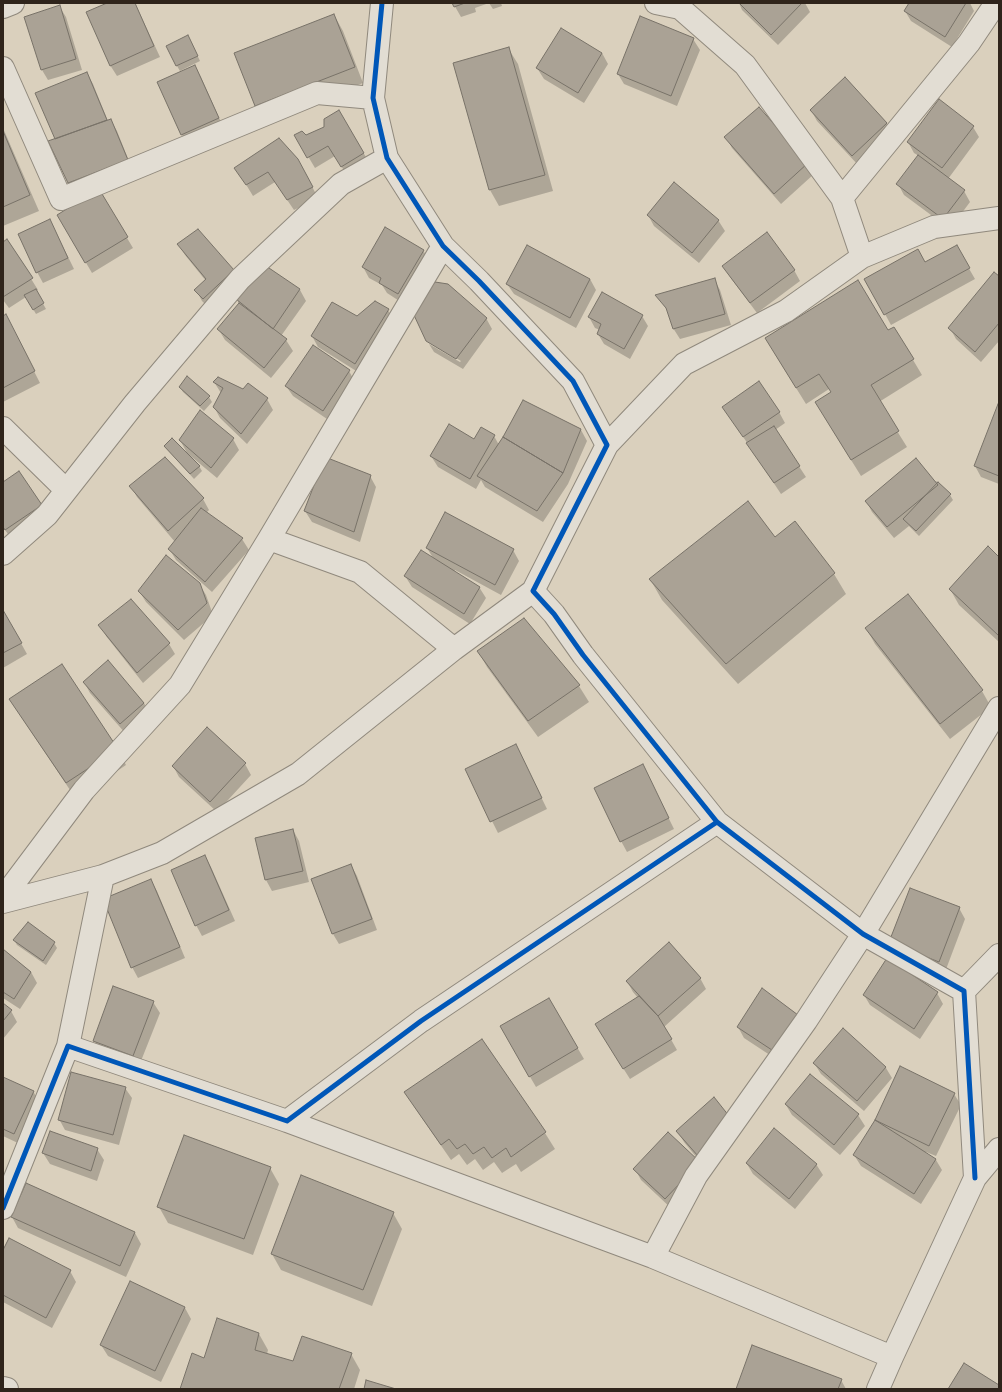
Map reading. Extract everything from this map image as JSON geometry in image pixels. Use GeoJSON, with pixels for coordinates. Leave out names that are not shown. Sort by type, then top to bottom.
{"type":"FeatureCollection","features":[{"type":"Feature","properties":{"kind":"street"},"geometry":{"type":"LineString","coordinates":[[3,7],[13,3]]}},
{"type":"Feature","properties":{"kind":"street"},"geometry":{"type":"LineString","coordinates":[[382,3],[373,98],[387,158],[443,246],[479,281],[573,380],[607,445]]}},
{"type":"Feature","properties":{"kind":"street"},"geometry":{"type":"LineString","coordinates":[[656,3],[680,8],[745,65],[842,198],[862,258]]}},
{"type":"Feature","properties":{"kind":"street"},"geometry":{"type":"LineString","coordinates":[[842,198],[969,44],[996,3]]}},
{"type":"Feature","properties":{"kind":"street"},"geometry":{"type":"LineString","coordinates":[[3,68],[61,199],[317,93],[373,98]]}},
{"type":"Feature","properties":{"kind":"street"},"geometry":{"type":"LineString","coordinates":[[3,554],[47,515],[135,403],[240,279],[341,184],[387,158]]}},
{"type":"Feature","properties":{"kind":"street"},"geometry":{"type":"LineString","coordinates":[[3,902],[103,876],[162,853],[298,774],[454,649],[533,591],[607,445],[684,364],[786,311],[862,258],[934,227],[999,218]]}},
{"type":"Feature","properties":{"kind":"street"},"geometry":{"type":"LineString","coordinates":[[3,898],[84,790],[180,685],[269,539],[443,246]]}},
{"type":"Feature","properties":{"kind":"street"},"geometry":{"type":"LineString","coordinates":[[3,428],[66,490]]}},
{"type":"Feature","properties":{"kind":"street"},"geometry":{"type":"LineString","coordinates":[[269,539],[360,572],[454,649]]}},
{"type":"Feature","properties":{"kind":"street"},"geometry":{"type":"LineString","coordinates":[[533,591],[554,614],[583,655],[717,822],[863,934],[964,991]]}},
{"type":"Feature","properties":{"kind":"street"},"geometry":{"type":"LineString","coordinates":[[653,1257],[696,1176],[806,1021],[863,934],[999,708]]}},
{"type":"Feature","properties":{"kind":"street"},"geometry":{"type":"LineString","coordinates":[[287,1120],[421,1022],[717,822]]}},
{"type":"Feature","properties":{"kind":"street"},"geometry":{"type":"LineString","coordinates":[[3,1208],[68,1046],[103,876]]}},
{"type":"Feature","properties":{"kind":"street"},"geometry":{"type":"LineString","coordinates":[[975,1178],[964,991],[999,956]]}},
{"type":"Feature","properties":{"kind":"street"},"geometry":{"type":"LineString","coordinates":[[68,1046],[287,1120],[653,1257],[892,1356]]}},
{"type":"Feature","properties":{"kind":"street"},"geometry":{"type":"LineString","coordinates":[[878,1389],[975,1178],[999,1149]]}},
{"type":"Feature","properties":{"kind":"street"},"geometry":{"type":"LineString","coordinates":[[3,1388],[7,1389]]}},
{"type":"Feature","properties":{"kind":"building"},"geometry":{"type":"Polygon","coordinates":[[[107,3],[135,3],[154,46],[110,66],[86,12],[107,3]]]}},
{"type":"Feature","properties":{"kind":"building"},"geometry":{"type":"Polygon","coordinates":[[[452,3],[465,3],[454,7],[452,3]]]}},
{"type":"Feature","properties":{"kind":"building"},"geometry":{"type":"Polygon","coordinates":[[[739,3],[802,3],[771,35],[739,3]]]}},
{"type":"Feature","properties":{"kind":"building"},"geometry":{"type":"Polygon","coordinates":[[[909,3],[966,3],[945,37],[904,11],[909,3]]]}},
{"type":"Feature","properties":{"kind":"building"},"geometry":{"type":"Polygon","coordinates":[[[60,5],[76,59],[41,70],[24,17],[60,5]]]}},
{"type":"Feature","properties":{"kind":"building"},"geometry":{"type":"Polygon","coordinates":[[[334,14],[355,67],[255,106],[234,53],[334,14]]]}},
{"type":"Feature","properties":{"kind":"building"},"geometry":{"type":"Polygon","coordinates":[[[640,16],[694,38],[671,96],[617,74],[640,16]]]}},
{"type":"Feature","properties":{"kind":"building"},"geometry":{"type":"Polygon","coordinates":[[[561,28],[602,53],[578,93],[536,68],[561,28]]]}},
{"type":"Feature","properties":{"kind":"building"},"geometry":{"type":"Polygon","coordinates":[[[188,35],[198,56],[176,66],[166,46],[188,35]]]}},
{"type":"Feature","properties":{"kind":"building"},"geometry":{"type":"Polygon","coordinates":[[[509,47],[545,175],[489,190],[453,63],[509,47]]]}},
{"type":"Feature","properties":{"kind":"building"},"geometry":{"type":"Polygon","coordinates":[[[195,65],[219,118],[181,135],[157,82],[195,65]]]}},
{"type":"Feature","properties":{"kind":"building"},"geometry":{"type":"Polygon","coordinates":[[[87,72],[107,120],[55,139],[35,93],[87,72]]]}},
{"type":"Feature","properties":{"kind":"building"},"geometry":{"type":"Polygon","coordinates":[[[845,77],[887,123],[852,156],[810,110],[845,77]]]}},
{"type":"Feature","properties":{"kind":"building"},"geometry":{"type":"Polygon","coordinates":[[[939,99],[974,126],[942,168],[907,142],[939,99]]]}},
{"type":"Feature","properties":{"kind":"building"},"geometry":{"type":"Polygon","coordinates":[[[759,107],[808,163],[774,194],[724,137],[759,107]]]}},
{"type":"Feature","properties":{"kind":"building"},"geometry":{"type":"Polygon","coordinates":[[[339,110],[364,153],[341,167],[328,146],[307,158],[294,135],[302,131],[306,135],[324,127],[324,119],[339,110]]]}},
{"type":"Feature","properties":{"kind":"building"},"geometry":{"type":"Polygon","coordinates":[[[111,119],[128,160],[68,183],[48,141],[111,119]]]}},
{"type":"Feature","properties":{"kind":"building"},"geometry":{"type":"Polygon","coordinates":[[[3,131],[30,195],[3,207],[3,131]]]}},
{"type":"Feature","properties":{"kind":"building"},"geometry":{"type":"Polygon","coordinates":[[[279,138],[298,159],[313,187],[287,200],[268,172],[246,185],[234,168],[279,138]]]}},
{"type":"Feature","properties":{"kind":"building"},"geometry":{"type":"Polygon","coordinates":[[[918,155],[965,190],[943,219],[896,184],[918,155]]]}},
{"type":"Feature","properties":{"kind":"building"},"geometry":{"type":"Polygon","coordinates":[[[674,182],[719,220],[692,253],[647,215],[674,182]]]}},
{"type":"Feature","properties":{"kind":"building"},"geometry":{"type":"Polygon","coordinates":[[[99,189],[128,237],[85,263],[57,215],[99,189]]]}},
{"type":"Feature","properties":{"kind":"building"},"geometry":{"type":"Polygon","coordinates":[[[50,219],[68,258],[36,273],[18,234],[50,219]]]}},
{"type":"Feature","properties":{"kind":"building"},"geometry":{"type":"Polygon","coordinates":[[[385,227],[424,250],[398,294],[379,283],[381,278],[362,267],[385,227]]]}},
{"type":"Feature","properties":{"kind":"building"},"geometry":{"type":"Polygon","coordinates":[[[198,229],[234,270],[203,299],[194,290],[206,279],[177,244],[198,229]]]}},
{"type":"Feature","properties":{"kind":"building"},"geometry":{"type":"Polygon","coordinates":[[[767,232],[795,270],[750,303],[722,266],[767,232]]]}},
{"type":"Feature","properties":{"kind":"building"},"geometry":{"type":"Polygon","coordinates":[[[7,239],[33,278],[3,297],[3,242],[7,239]]]}},
{"type":"Feature","properties":{"kind":"building"},"geometry":{"type":"Polygon","coordinates":[[[527,245],[590,279],[570,318],[506,284],[527,245]]]}},
{"type":"Feature","properties":{"kind":"building"},"geometry":{"type":"Polygon","coordinates":[[[957,245],[970,268],[884,315],[864,279],[918,249],[925,262],[957,245]]]}},
{"type":"Feature","properties":{"kind":"building"},"geometry":{"type":"Polygon","coordinates":[[[266,266],[300,289],[273,329],[236,299],[266,266]]]}},
{"type":"Feature","properties":{"kind":"building"},"geometry":{"type":"Polygon","coordinates":[[[994,272],[999,276],[999,323],[975,352],[948,328],[994,272]]]}},
{"type":"Feature","properties":{"kind":"building"},"geometry":{"type":"Polygon","coordinates":[[[715,278],[725,314],[673,329],[666,308],[655,295],[715,278]]]}},
{"type":"Feature","properties":{"kind":"building"},"geometry":{"type":"Polygon","coordinates":[[[858,280],[888,330],[894,327],[914,359],[871,385],[899,431],[851,460],[815,402],[831,392],[819,374],[796,388],[765,338],[858,280]]]}},
{"type":"Feature","properties":{"kind":"building"},"geometry":{"type":"Polygon","coordinates":[[[435,282],[448,284],[487,318],[456,359],[426,341],[413,313],[435,282]]]}},
{"type":"Feature","properties":{"kind":"building"},"geometry":{"type":"Polygon","coordinates":[[[36,289],[44,303],[33,310],[24,295],[36,289]]]}},
{"type":"Feature","properties":{"kind":"building"},"geometry":{"type":"Polygon","coordinates":[[[602,292],[643,315],[624,349],[597,334],[601,324],[588,317],[602,292]]]}},
{"type":"Feature","properties":{"kind":"building"},"geometry":{"type":"Polygon","coordinates":[[[375,301],[389,309],[355,364],[311,336],[332,302],[357,316],[375,301]]]}},
{"type":"Feature","properties":{"kind":"building"},"geometry":{"type":"Polygon","coordinates":[[[239,303],[287,339],[264,368],[217,329],[239,303]]]}},
{"type":"Feature","properties":{"kind":"building"},"geometry":{"type":"Polygon","coordinates":[[[6,314],[35,371],[3,388],[3,316],[6,314]]]}},
{"type":"Feature","properties":{"kind":"building"},"geometry":{"type":"Polygon","coordinates":[[[313,345],[350,370],[323,411],[285,386],[313,345]]]}},
{"type":"Feature","properties":{"kind":"building"},"geometry":{"type":"Polygon","coordinates":[[[187,376],[210,396],[200,406],[179,387],[187,376]]]}},
{"type":"Feature","properties":{"kind":"building"},"geometry":{"type":"Polygon","coordinates":[[[218,377],[243,389],[248,383],[268,398],[241,434],[213,407],[223,388],[213,382],[218,377]]]}},
{"type":"Feature","properties":{"kind":"building"},"geometry":{"type":"Polygon","coordinates":[[[759,381],[780,412],[743,437],[722,407],[759,381]]]}},
{"type":"Feature","properties":{"kind":"building"},"geometry":{"type":"Polygon","coordinates":[[[523,400],[581,429],[563,473],[503,437],[523,400]]]}},
{"type":"Feature","properties":{"kind":"building"},"geometry":{"type":"Polygon","coordinates":[[[999,404],[999,476],[974,466],[999,404]]]}},
{"type":"Feature","properties":{"kind":"building"},"geometry":{"type":"Polygon","coordinates":[[[200,410],[234,438],[211,468],[179,440],[200,410]]]}},
{"type":"Feature","properties":{"kind":"building"},"geometry":{"type":"Polygon","coordinates":[[[449,424],[474,439],[481,427],[495,435],[470,479],[430,456],[449,424]]]}},
{"type":"Feature","properties":{"kind":"building"},"geometry":{"type":"Polygon","coordinates":[[[774,426],[800,466],[774,483],[746,443],[774,426]]]}},
{"type":"Feature","properties":{"kind":"building"},"geometry":{"type":"Polygon","coordinates":[[[503,437],[563,473],[537,511],[477,476],[503,437]]]}},
{"type":"Feature","properties":{"kind":"building"},"geometry":{"type":"Polygon","coordinates":[[[172,438],[200,466],[190,474],[164,446],[172,438]]]}},
{"type":"Feature","properties":{"kind":"building"},"geometry":{"type":"Polygon","coordinates":[[[165,457],[204,498],[168,531],[129,486],[165,457]]]}},
{"type":"Feature","properties":{"kind":"building"},"geometry":{"type":"Polygon","coordinates":[[[325,457],[371,475],[354,532],[304,511],[325,457]]]}},
{"type":"Feature","properties":{"kind":"building"},"geometry":{"type":"Polygon","coordinates":[[[916,458],[938,485],[887,527],[865,501],[916,458]]]}},
{"type":"Feature","properties":{"kind":"building"},"geometry":{"type":"Polygon","coordinates":[[[19,471],[42,505],[5,530],[3,527],[3,482],[19,471]]]}},
{"type":"Feature","properties":{"kind":"building"},"geometry":{"type":"Polygon","coordinates":[[[938,482],[951,494],[916,531],[903,519],[938,482]]]}},
{"type":"Feature","properties":{"kind":"building"},"geometry":{"type":"Polygon","coordinates":[[[748,501],[775,537],[795,521],[835,573],[726,664],[649,579],[748,501]]]}},
{"type":"Feature","properties":{"kind":"building"},"geometry":{"type":"Polygon","coordinates":[[[201,508],[243,538],[205,582],[168,549],[201,508]]]}},
{"type":"Feature","properties":{"kind":"building"},"geometry":{"type":"Polygon","coordinates":[[[445,512],[514,549],[495,585],[426,548],[445,512]]]}},
{"type":"Feature","properties":{"kind":"building"},"geometry":{"type":"Polygon","coordinates":[[[988,546],[999,557],[999,636],[949,589],[988,546]]]}},
{"type":"Feature","properties":{"kind":"building"},"geometry":{"type":"Polygon","coordinates":[[[421,550],[480,587],[464,614],[404,576],[421,550]]]}},
{"type":"Feature","properties":{"kind":"building"},"geometry":{"type":"Polygon","coordinates":[[[166,555],[200,583],[207,603],[178,630],[138,591],[166,555]]]}},
{"type":"Feature","properties":{"kind":"building"},"geometry":{"type":"Polygon","coordinates":[[[908,594],[983,690],[940,724],[865,628],[908,594]]]}},
{"type":"Feature","properties":{"kind":"building"},"geometry":{"type":"Polygon","coordinates":[[[131,599],[170,643],[137,673],[98,625],[131,599]]]}},
{"type":"Feature","properties":{"kind":"building"},"geometry":{"type":"Polygon","coordinates":[[[3,610],[22,643],[3,653],[3,610]]]}},
{"type":"Feature","properties":{"kind":"building"},"geometry":{"type":"Polygon","coordinates":[[[524,618],[580,685],[528,721],[477,651],[524,618]]]}},
{"type":"Feature","properties":{"kind":"building"},"geometry":{"type":"Polygon","coordinates":[[[108,660],[144,703],[120,724],[83,682],[108,660]]]}},
{"type":"Feature","properties":{"kind":"building"},"geometry":{"type":"Polygon","coordinates":[[[62,664],[118,749],[66,783],[9,699],[62,664]]]}},
{"type":"Feature","properties":{"kind":"building"},"geometry":{"type":"Polygon","coordinates":[[[207,727],[246,763],[210,802],[172,766],[207,727]]]}},
{"type":"Feature","properties":{"kind":"building"},"geometry":{"type":"Polygon","coordinates":[[[516,744],[542,798],[490,822],[465,769],[516,744]]]}},
{"type":"Feature","properties":{"kind":"building"},"geometry":{"type":"Polygon","coordinates":[[[643,764],[669,818],[620,842],[594,788],[643,764]]]}},
{"type":"Feature","properties":{"kind":"building"},"geometry":{"type":"Polygon","coordinates":[[[293,829],[303,871],[265,880],[255,838],[293,829]]]}},
{"type":"Feature","properties":{"kind":"building"},"geometry":{"type":"Polygon","coordinates":[[[205,855],[229,910],[195,926],[171,870],[205,855]]]}},
{"type":"Feature","properties":{"kind":"building"},"geometry":{"type":"Polygon","coordinates":[[[351,864],[372,919],[332,934],[311,879],[351,864]]]}},
{"type":"Feature","properties":{"kind":"building"},"geometry":{"type":"Polygon","coordinates":[[[151,879],[180,947],[131,968],[103,899],[151,879]]]}},
{"type":"Feature","properties":{"kind":"building"},"geometry":{"type":"Polygon","coordinates":[[[910,888],[960,907],[939,962],[889,942],[910,888]]]}},
{"type":"Feature","properties":{"kind":"building"},"geometry":{"type":"Polygon","coordinates":[[[28,922],[55,942],[43,961],[13,940],[28,922]]]}},
{"type":"Feature","properties":{"kind":"building"},"geometry":{"type":"Polygon","coordinates":[[[669,942],[701,978],[658,1016],[626,981],[669,942]]]}},
{"type":"Feature","properties":{"kind":"building"},"geometry":{"type":"Polygon","coordinates":[[[3,949],[31,972],[14,999],[3,992],[3,949]]]}},
{"type":"Feature","properties":{"kind":"building"},"geometry":{"type":"Polygon","coordinates":[[[887,958],[938,992],[914,1029],[863,995],[887,958]]]}},
{"type":"Feature","properties":{"kind":"building"},"geometry":{"type":"Polygon","coordinates":[[[113,986],[154,1001],[133,1056],[93,1041],[113,986]]]}},
{"type":"Feature","properties":{"kind":"building"},"geometry":{"type":"Polygon","coordinates":[[[762,988],[806,1021],[781,1056],[737,1027],[762,988]]]}},
{"type":"Feature","properties":{"kind":"building"},"geometry":{"type":"Polygon","coordinates":[[[639,996],[658,1016],[672,1039],[623,1069],[595,1024],[639,996]]]}},
{"type":"Feature","properties":{"kind":"building"},"geometry":{"type":"Polygon","coordinates":[[[549,998],[578,1048],[529,1077],[500,1026],[549,998]]]}},
{"type":"Feature","properties":{"kind":"building"},"geometry":{"type":"Polygon","coordinates":[[[3,1003],[12,1010],[3,1021],[3,1003]]]}},
{"type":"Feature","properties":{"kind":"building"},"geometry":{"type":"Polygon","coordinates":[[[843,1028],[886,1067],[857,1101],[813,1063],[843,1028]]]}},
{"type":"Feature","properties":{"kind":"building"},"geometry":{"type":"Polygon","coordinates":[[[482,1039],[546,1132],[511,1157],[506,1148],[492,1158],[484,1147],[473,1154],[465,1144],[457,1149],[449,1139],[441,1145],[404,1092],[482,1039]]]}},
{"type":"Feature","properties":{"kind":"building"},"geometry":{"type":"Polygon","coordinates":[[[900,1066],[955,1093],[929,1146],[875,1120],[900,1066]]]}},
{"type":"Feature","properties":{"kind":"building"},"geometry":{"type":"Polygon","coordinates":[[[71,1072],[126,1087],[113,1135],[58,1120],[71,1072]]]}},
{"type":"Feature","properties":{"kind":"building"},"geometry":{"type":"Polygon","coordinates":[[[810,1074],[859,1114],[834,1145],[785,1104],[810,1074]]]}},
{"type":"Feature","properties":{"kind":"building"},"geometry":{"type":"Polygon","coordinates":[[[3,1077],[34,1091],[14,1134],[3,1129],[3,1077]]]}},
{"type":"Feature","properties":{"kind":"building"},"geometry":{"type":"Polygon","coordinates":[[[714,1097],[733,1121],[698,1156],[676,1131],[714,1097]]]}},
{"type":"Feature","properties":{"kind":"building"},"geometry":{"type":"Polygon","coordinates":[[[875,1120],[936,1159],[914,1194],[853,1155],[875,1120]]]}},
{"type":"Feature","properties":{"kind":"building"},"geometry":{"type":"Polygon","coordinates":[[[774,1128],[817,1164],[789,1199],[746,1163],[774,1128]]]}},
{"type":"Feature","properties":{"kind":"building"},"geometry":{"type":"Polygon","coordinates":[[[50,1131],[98,1148],[91,1171],[42,1153],[50,1131]]]}},
{"type":"Feature","properties":{"kind":"building"},"geometry":{"type":"Polygon","coordinates":[[[668,1132],[700,1162],[665,1199],[633,1169],[668,1132]]]}},
{"type":"Feature","properties":{"kind":"building"},"geometry":{"type":"Polygon","coordinates":[[[184,1135],[271,1167],[244,1239],[157,1207],[184,1135]]]}},
{"type":"Feature","properties":{"kind":"building"},"geometry":{"type":"Polygon","coordinates":[[[301,1175],[394,1212],[363,1290],[271,1254],[301,1175]]]}},
{"type":"Feature","properties":{"kind":"building"},"geometry":{"type":"Polygon","coordinates":[[[26,1183],[135,1232],[120,1266],[11,1217],[26,1183]]]}},
{"type":"Feature","properties":{"kind":"building"},"geometry":{"type":"Polygon","coordinates":[[[9,1238],[71,1270],[46,1318],[3,1295],[3,1250],[9,1238]]]}},
{"type":"Feature","properties":{"kind":"building"},"geometry":{"type":"Polygon","coordinates":[[[130,1281],[185,1307],[155,1371],[100,1345],[130,1281]]]}},
{"type":"Feature","properties":{"kind":"building"},"geometry":{"type":"Polygon","coordinates":[[[217,1318],[259,1333],[255,1350],[293,1361],[302,1336],[352,1353],[339,1389],[180,1389],[192,1353],[204,1358],[217,1318]]]}},
{"type":"Feature","properties":{"kind":"building"},"geometry":{"type":"Polygon","coordinates":[[[752,1345],[842,1379],[838,1389],[736,1389],[752,1345]]]}},
{"type":"Feature","properties":{"kind":"building"},"geometry":{"type":"Polygon","coordinates":[[[964,1363],[999,1385],[999,1389],[948,1389],[964,1363]]]}},
{"type":"Feature","properties":{"kind":"building"},"geometry":{"type":"Polygon","coordinates":[[[366,1380],[396,1389],[364,1389],[366,1380]]]}},
{"type":"Feature","properties":{"kind":"cycle path"},"geometry":{"type":"LineString","coordinates":[[382,3],[373,98],[387,158],[443,246],[479,281],[573,381],[607,445],[533,591],[554,614],[583,655],[717,822],[863,934],[964,991],[975,1178]]}},
{"type":"Feature","properties":{"kind":"cycle path"},"geometry":{"type":"LineString","coordinates":[[3,1208],[68,1046],[287,1121],[421,1021],[717,822]]}}]}
